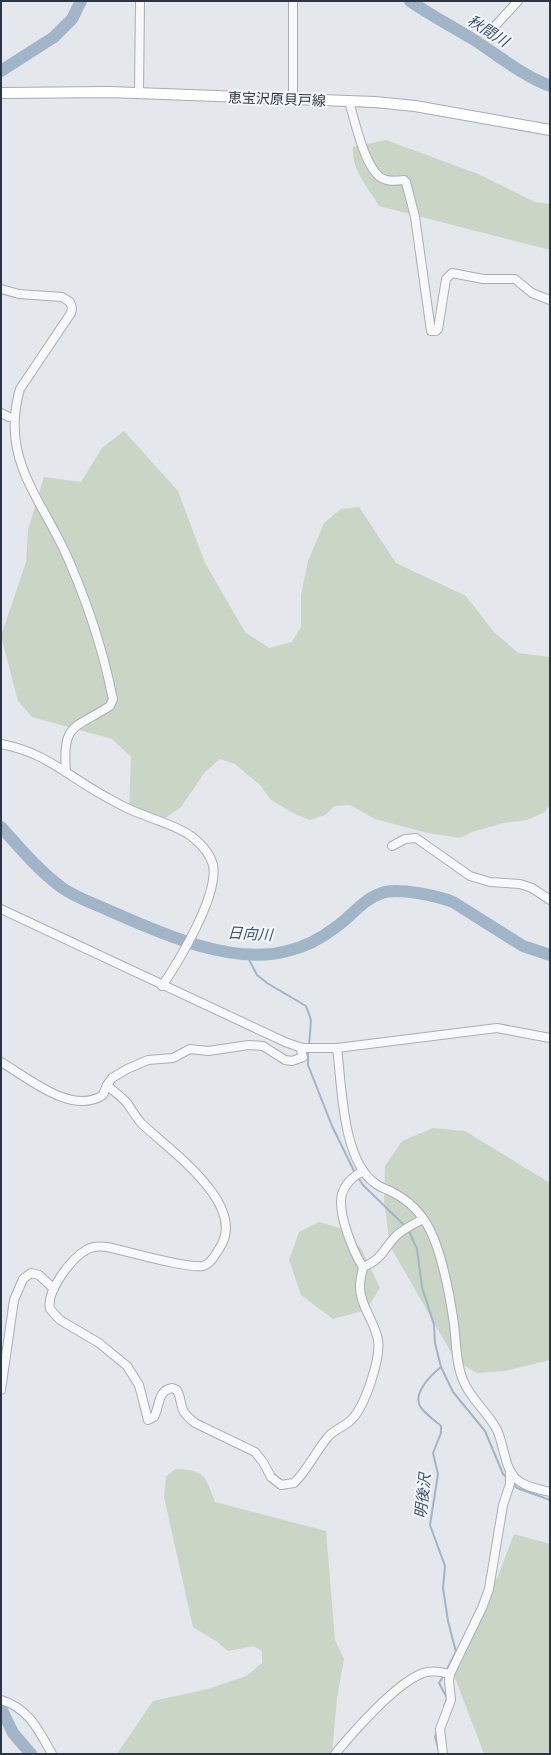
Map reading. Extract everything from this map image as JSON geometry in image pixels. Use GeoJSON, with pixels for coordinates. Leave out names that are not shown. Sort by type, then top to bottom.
{"type":"FeatureCollection","features":[{"type":"Feature","properties":{"kind":"main road","name":"恵宝沢原貝戸線"},"geometry":{"type":"LineString","coordinates":[[1,93],[139,93],[416,106],[550,130]]}},
{"type":"Feature","properties":{"kind":"street"},"geometry":{"type":"LineString","coordinates":[[139,93],[140,1]]}},
{"type":"Feature","properties":{"kind":"street"},"geometry":{"type":"LineString","coordinates":[[293,1],[293,100]]}},
{"type":"Feature","properties":{"kind":"street"},"geometry":{"type":"LineString","coordinates":[[495,26],[518,1]]}},
{"type":"Feature","properties":{"kind":"street"},"geometry":{"type":"LineString","coordinates":[[349,102],[365,151],[374,171],[383,179],[394,181],[404,180],[406,182],[415,217],[431,331],[436,331],[438,329],[446,279],[452,273],[483,279],[515,279],[532,293],[550,300]]}},
{"type":"Feature","properties":{"kind":"street"},"geometry":{"type":"LineString","coordinates":[[1,289],[20,294],[62,297],[70,302],[72,309],[20,389],[13,403],[9,417],[8,441],[12,457],[36,505],[64,551],[76,577],[98,639],[113,699],[110,706],[81,723],[67,736],[64,752],[66,772]]}},
{"type":"Feature","properties":{"kind":"street"},"geometry":{"type":"LineString","coordinates":[[1,413],[9,417]]}},
{"type":"Feature","properties":{"kind":"street"},"geometry":{"type":"LineString","coordinates":[[1,744],[17,747],[37,754],[90,788],[131,810],[180,829],[197,841],[206,851],[213,866],[212,879],[205,906],[195,932],[181,960],[162,986]]}},
{"type":"Feature","properties":{"kind":"street"},"geometry":{"type":"LineString","coordinates":[[392,846],[411,837],[416,838],[421,840],[470,876],[490,882],[520,884],[532,888],[550,900]]}},
{"type":"Feature","properties":{"kind":"street"},"geometry":{"type":"LineString","coordinates":[[1,909],[162,986],[285,1042],[304,1048],[337,1048],[497,1028],[550,1038]]}},
{"type":"Feature","properties":{"kind":"street"},"geometry":{"type":"LineString","coordinates":[[1,1062],[48,1090],[77,1101],[88,1102],[103,1095],[106,1085],[112,1078],[127,1069],[148,1060],[173,1058],[190,1049],[208,1051],[249,1045],[262,1046],[285,1060],[292,1061],[303,1057],[304,1048]]}},
{"type":"Feature","properties":{"kind":"street"},"geometry":{"type":"LineString","coordinates":[[337,1048],[348,1132],[356,1159],[363,1171],[376,1184],[407,1201],[423,1218],[430,1231],[446,1282],[462,1380],[494,1422],[501,1438],[510,1470],[510,1484],[503,1505],[489,1589],[482,1608],[450,1674],[449,1681],[451,1700],[440,1729],[443,1754]]}},
{"type":"Feature","properties":{"kind":"street"},"geometry":{"type":"LineString","coordinates":[[106,1085],[126,1102],[141,1122],[189,1166],[211,1192],[226,1218],[227,1235],[223,1244],[209,1262],[202,1266],[180,1263],[107,1247],[93,1247],[82,1253],[70,1264],[54,1289],[49,1306],[52,1313],[67,1325],[99,1343],[128,1366],[139,1385],[148,1420],[154,1417],[160,1397],[164,1391],[172,1388],[177,1390],[180,1406],[187,1416],[195,1423],[251,1450],[259,1456],[271,1477],[281,1485],[290,1485],[301,1476],[331,1434],[354,1417],[373,1373],[379,1345],[377,1336],[363,1302],[360,1286],[363,1267],[356,1256],[342,1206],[342,1194],[345,1188],[353,1177],[363,1171]]}},
{"type":"Feature","properties":{"kind":"street"},"geometry":{"type":"LineString","coordinates":[[363,1267],[373,1263],[382,1256],[396,1235],[423,1218]]}},
{"type":"Feature","properties":{"kind":"street"},"geometry":{"type":"LineString","coordinates":[[1,1390],[14,1300],[23,1279],[31,1273],[39,1275],[54,1289]]}},
{"type":"Feature","properties":{"kind":"street"},"geometry":{"type":"LineString","coordinates":[[510,1470],[520,1483],[550,1492]]}},
{"type":"Feature","properties":{"kind":"street"},"geometry":{"type":"LineString","coordinates":[[335,1754],[359,1725],[410,1680],[423,1673],[438,1671],[450,1674]]}},
{"type":"Feature","properties":{"kind":"street"},"geometry":{"type":"LineString","coordinates":[[1,1700],[13,1704],[29,1716],[38,1727],[52,1754]]}},
{"type":"Feature","properties":{"kind":"green space"},"geometry":{"type":"Polygon","coordinates":[[[386,140],[478,174],[535,202],[550,204],[550,250],[379,206],[357,171],[353,155],[353,147],[386,140]]]}},
{"type":"Feature","properties":{"kind":"green space"},"geometry":{"type":"Polygon","coordinates":[[[124,431],[178,491],[205,563],[245,632],[269,648],[292,642],[301,627],[301,595],[308,561],[324,523],[341,509],[359,507],[396,563],[466,596],[493,631],[518,653],[550,657],[550,805],[545,812],[527,820],[503,823],[472,832],[460,838],[428,833],[375,819],[350,805],[335,806],[325,815],[310,820],[295,814],[271,800],[260,785],[235,764],[220,759],[205,772],[181,807],[164,819],[129,812],[131,757],[112,739],[32,717],[18,701],[1,636],[26,562],[28,530],[44,477],[81,482],[102,448],[124,431]]]}},
{"type":"Feature","properties":{"kind":"green space"},"geometry":{"type":"Polygon","coordinates":[[[433,1128],[465,1131],[550,1183],[550,1360],[505,1371],[477,1373],[456,1361],[390,1246],[384,1200],[385,1166],[402,1141],[433,1128]]]}},
{"type":"Feature","properties":{"kind":"green space"},"geometry":{"type":"Polygon","coordinates":[[[319,1222],[346,1230],[362,1250],[380,1288],[366,1310],[333,1319],[301,1295],[289,1260],[299,1232],[319,1222]]]}},
{"type":"Feature","properties":{"kind":"green space"},"geometry":{"type":"Polygon","coordinates":[[[176,1469],[193,1471],[203,1476],[209,1486],[215,1502],[326,1531],[335,1640],[344,1659],[337,1698],[332,1754],[117,1754],[153,1701],[208,1689],[246,1676],[262,1663],[262,1651],[253,1646],[228,1651],[216,1641],[193,1627],[164,1497],[166,1476],[176,1469]]]}},
{"type":"Feature","properties":{"kind":"green space"},"geometry":{"type":"Polygon","coordinates":[[[514,1534],[550,1544],[550,1754],[484,1754],[449,1662],[498,1576],[514,1534]]]}},
{"type":"Feature","properties":{"kind":"waterway","name":"秋間川"},"geometry":{"type":"LineString","coordinates":[[1,71],[54,37],[72,19],[81,1]]}},
{"type":"Feature","properties":{"kind":"waterway","name":"秋間川"},"geometry":{"type":"LineString","coordinates":[[410,1],[471,38],[519,70],[550,86]]}},
{"type":"Feature","properties":{"kind":"waterway","name":"日向川"},"geometry":{"type":"LineString","coordinates":[[1,827],[45,873],[61,887],[73,894],[151,929],[197,945],[220,951],[243,954],[266,954],[287,951],[300,947],[313,942],[331,931],[369,899],[382,893],[397,891],[428,895],[453,902],[523,946],[550,955]]}},
{"type":"Feature","properties":{"kind":"waterway"},"geometry":{"type":"LineString","coordinates":[[246,954],[257,975],[267,983],[306,1006],[311,1020],[309,1046]]}},
{"type":"Feature","properties":{"kind":"waterway"},"geometry":{"type":"LineString","coordinates":[[308,1051],[308,1065],[332,1126],[355,1173]]}},
{"type":"Feature","properties":{"kind":"waterway"},"geometry":{"type":"LineString","coordinates":[[357,1176],[363,1185],[405,1226]]}},
{"type":"Feature","properties":{"kind":"waterway","name":"明後沢"},"geometry":{"type":"LineString","coordinates":[[408,1229],[417,1249],[422,1287],[434,1325],[435,1343],[441,1367],[453,1392],[485,1431],[503,1474],[507,1478]]}},
{"type":"Feature","properties":{"kind":"waterway","name":"明後沢"},"geometry":{"type":"LineString","coordinates":[[441,1367],[427,1380],[418,1398],[422,1409],[441,1426],[441,1433],[433,1453],[438,1474],[430,1525],[445,1566],[443,1588],[448,1621],[456,1652],[446,1671]]}},
{"type":"Feature","properties":{"kind":"waterway"},"geometry":{"type":"LineString","coordinates":[[513,1484],[517,1488],[550,1500]]}},
{"type":"Feature","properties":{"kind":"waterway","name":"明後沢"},"geometry":{"type":"LineString","coordinates":[[444,1675],[439,1683],[447,1698],[444,1707]]}},
{"type":"Feature","properties":{"kind":"waterway"},"geometry":{"type":"LineString","coordinates":[[1,1708],[13,1733],[31,1754]]}},
{"type":"Feature","properties":{"kind":"waterway","name":"明後沢"},"geometry":{"type":"LineString","coordinates":[[437,1730],[435,1737],[439,1751]]}}]}
